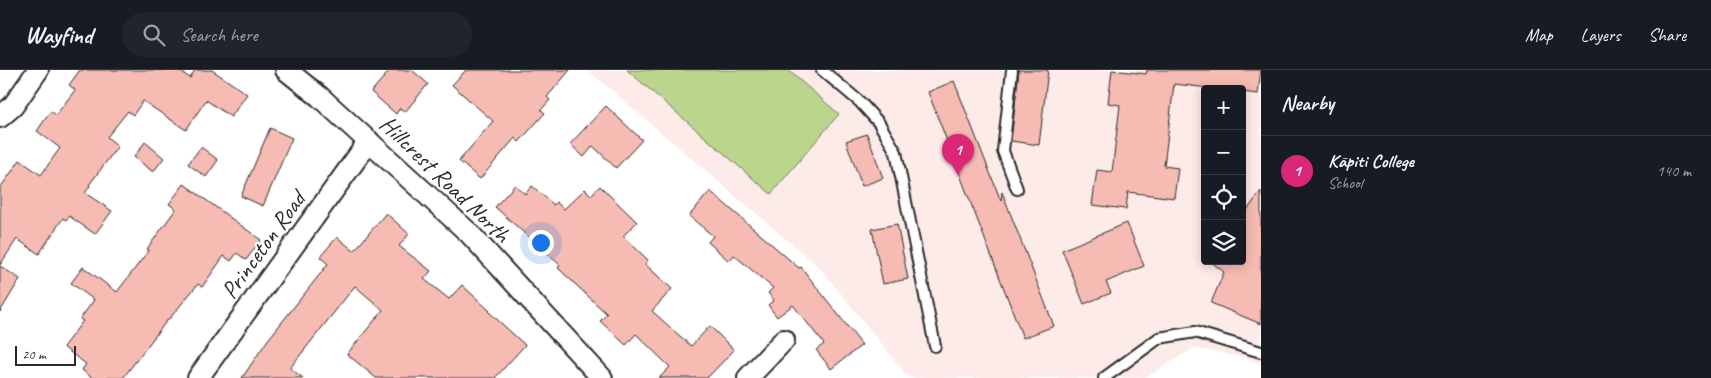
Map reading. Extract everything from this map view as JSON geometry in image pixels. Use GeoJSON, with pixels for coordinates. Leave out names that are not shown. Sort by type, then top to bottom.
{"type":"FeatureCollection","features":[{"type":"Feature","properties":{"kind":"street"},"geometry":{"type":"LineString","coordinates":[[0,117],[12,106],[38,70]]}},
{"type":"Feature","properties":{"kind":"street","name":"Hillcrest Road North"},"geometry":{"type":"LineString","coordinates":[[286,70],[320,97],[469,233],[602,378]]}},
{"type":"Feature","properties":{"kind":"street","name":"Princeton Road"},"geometry":{"type":"LineString","coordinates":[[198,378],[369,141]]}},
{"type":"Feature","properties":{"kind":"street"},"geometry":{"type":"LineString","coordinates":[[748,378],[784,340]]}},
{"type":"Feature","properties":{"kind":"lane"},"geometry":{"type":"LineString","coordinates":[[822,70],[860,102],[879,123],[896,152],[935,346]]}},
{"type":"Feature","properties":{"kind":"lane"},"geometry":{"type":"LineString","coordinates":[[1012,70],[1003,151],[1017,189]]}},
{"type":"Feature","properties":{"kind":"lane"},"geometry":{"type":"LineString","coordinates":[[1104,378],[1160,338],[1195,332],[1261,352]]}},
{"type":"Feature","properties":{"kind":"shaded area"},"geometry":{"type":"Polygon","coordinates":[[[588,70],[1261,70],[1261,364],[1242,357],[1194,348],[1144,378],[909,378],[821,269],[588,70]]]}},
{"type":"Feature","properties":{"kind":"green space"},"geometry":{"type":"Polygon","coordinates":[[[627,70],[788,70],[839,114],[771,194],[627,70]]]}},
{"type":"Feature","properties":{"kind":"building"},"geometry":{"type":"Polygon","coordinates":[[[80,70],[178,70],[190,78],[195,70],[212,70],[247,94],[231,117],[206,100],[186,130],[143,101],[133,115],[128,111],[107,137],[118,146],[85,193],[112,211],[95,234],[69,216],[66,220],[63,218],[39,254],[17,239],[0,265],[0,188],[20,160],[41,175],[60,148],[37,131],[51,111],[56,115],[75,90],[69,85],[80,70]]]}},
{"type":"Feature","properties":{"kind":"building"},"geometry":{"type":"Polygon","coordinates":[[[390,70],[412,70],[428,84],[405,112],[400,108],[396,114],[371,92],[390,70]]]}},
{"type":"Feature","properties":{"kind":"building"},"geometry":{"type":"Polygon","coordinates":[[[466,70],[570,70],[547,97],[550,100],[541,110],[545,113],[519,142],[515,138],[480,179],[459,161],[493,121],[452,85],[466,70]]]}},
{"type":"Feature","properties":{"kind":"building"},"geometry":{"type":"Polygon","coordinates":[[[1019,70],[1048,70],[1039,145],[1011,141],[1019,70]]]}},
{"type":"Feature","properties":{"kind":"building"},"geometry":{"type":"Polygon","coordinates":[[[1112,70],[1146,74],[1147,70],[1261,70],[1258,94],[1246,92],[1246,85],[1201,85],[1201,87],[1174,84],[1164,166],[1178,168],[1174,198],[1128,192],[1126,209],[1092,205],[1097,170],[1112,172],[1120,105],[1108,103],[1112,70]]]}},
{"type":"Feature","properties":{"kind":"building"},"geometry":{"type":"Polygon","coordinates":[[[954,81],[1001,201],[1002,192],[1054,326],[1023,338],[928,92],[954,81]]]}},
{"type":"Feature","properties":{"kind":"building"},"geometry":{"type":"Polygon","coordinates":[[[606,106],[642,140],[616,168],[593,146],[584,157],[570,144],[606,106]]]}},
{"type":"Feature","properties":{"kind":"building"},"geometry":{"type":"Polygon","coordinates":[[[270,128],[292,138],[263,206],[241,196],[270,128]]]}},
{"type":"Feature","properties":{"kind":"building"},"geometry":{"type":"Polygon","coordinates":[[[867,134],[883,178],[862,186],[846,141],[867,134]]]}},
{"type":"Feature","properties":{"kind":"building"},"geometry":{"type":"Polygon","coordinates":[[[145,142],[164,158],[153,172],[134,157],[145,142]]]}},
{"type":"Feature","properties":{"kind":"building"},"geometry":{"type":"Polygon","coordinates":[[[201,147],[218,160],[206,177],[188,164],[201,147]]]}},
{"type":"Feature","properties":{"kind":"building"},"geometry":{"type":"Polygon","coordinates":[[[184,184],[261,240],[246,260],[237,253],[231,261],[224,256],[202,287],[198,284],[168,319],[123,378],[92,378],[82,370],[86,364],[63,347],[83,321],[80,319],[94,300],[71,283],[83,267],[117,292],[149,250],[147,249],[176,209],[169,204],[184,184]]]}},
{"type":"Feature","properties":{"kind":"building"},"geometry":{"type":"Polygon","coordinates":[[[515,185],[525,194],[532,186],[554,205],[556,202],[564,209],[585,189],[591,195],[600,186],[637,222],[623,236],[648,260],[645,264],[672,289],[652,311],[691,346],[710,326],[734,350],[707,378],[659,378],[670,367],[636,334],[626,345],[600,321],[607,314],[558,268],[560,265],[495,207],[515,185]]]}},
{"type":"Feature","properties":{"kind":"building"},"geometry":{"type":"Polygon","coordinates":[[[710,191],[799,268],[801,267],[862,345],[831,369],[816,350],[824,344],[793,305],[777,317],[768,305],[774,300],[768,293],[773,288],[734,255],[729,261],[708,242],[713,236],[689,216],[710,191]]]}},
{"type":"Feature","properties":{"kind":"building"},"geometry":{"type":"Polygon","coordinates":[[[1261,191],[1261,324],[1211,303],[1224,272],[1215,265],[1246,265],[1246,212],[1261,191]]]}},
{"type":"Feature","properties":{"kind":"building"},"geometry":{"type":"Polygon","coordinates":[[[386,213],[409,234],[399,246],[431,271],[424,279],[449,299],[462,285],[525,345],[495,378],[376,378],[347,354],[383,310],[355,286],[290,368],[303,378],[242,378],[267,341],[328,264],[320,257],[337,237],[354,251],[386,213]]]}},
{"type":"Feature","properties":{"kind":"building"},"geometry":{"type":"Polygon","coordinates":[[[1127,223],[1144,266],[1106,282],[1111,293],[1084,304],[1062,250],[1127,223]]]}},
{"type":"Feature","properties":{"kind":"building"},"geometry":{"type":"Polygon","coordinates":[[[897,224],[908,279],[883,284],[872,229],[897,224]]]}},
{"type":"Feature","properties":{"kind":"building"},"geometry":{"type":"Polygon","coordinates":[[[0,266],[20,279],[0,312],[0,266]]]}},
{"type":"Feature","properties":{"kind":"place","name":"Kāpiti College"},"geometry":{"type":"Point","coordinates":[958,175]}}]}
